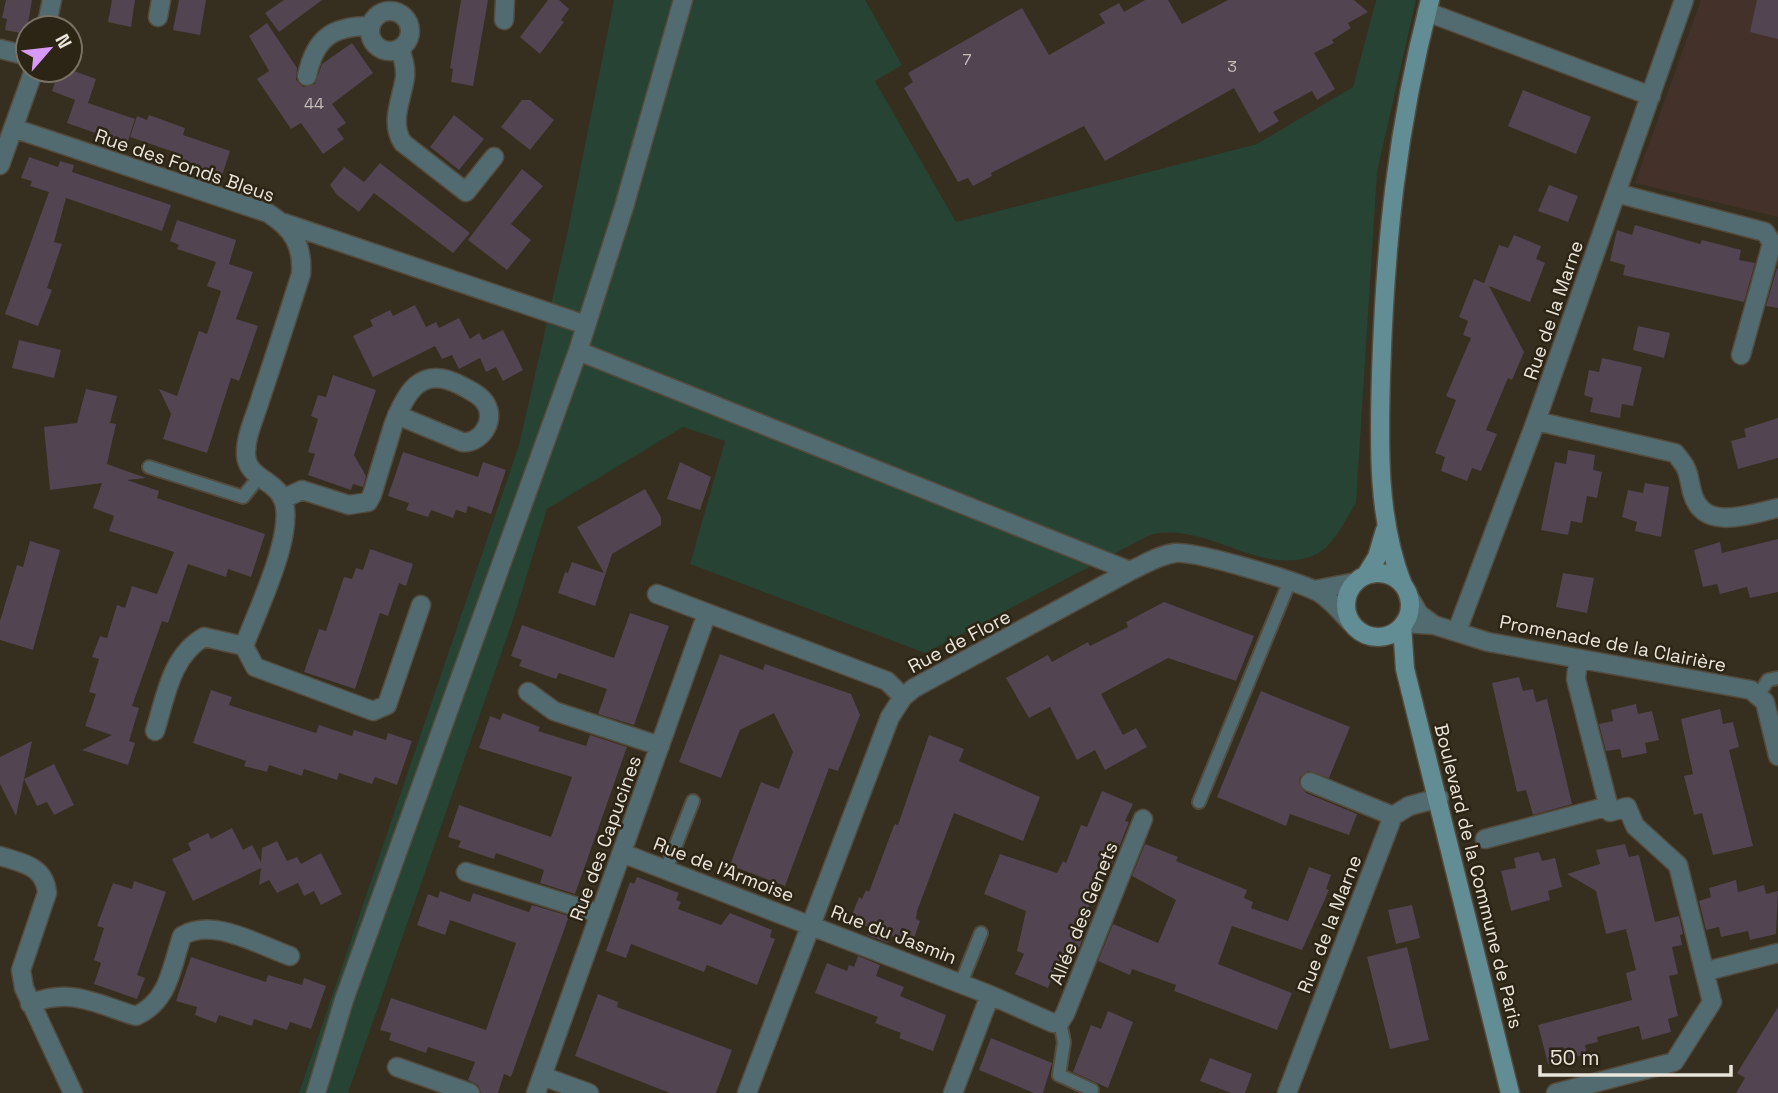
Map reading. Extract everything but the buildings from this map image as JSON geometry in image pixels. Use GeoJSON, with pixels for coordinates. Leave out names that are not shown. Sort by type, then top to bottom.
{"type":"FeatureCollection","features":[{"type":"Feature","properties":{"kind":"street"},"geometry":{"type":"LineString","coordinates":[[504,20],[505,0]]}},
{"type":"Feature","properties":{"kind":"street"},"geometry":{"type":"LineString","coordinates":[[316,1093],[344,1000],[578,351],[624,207],[683,0]]}},
{"type":"Feature","properties":{"kind":"street","name":"Rue de la Marne"},"geometry":{"type":"LineString","coordinates":[[1457,631],[1536,421],[1684,0]]}},
{"type":"Feature","properties":{"kind":"street"},"geometry":{"type":"LineString","coordinates":[[400,6],[410,29],[406,43],[400,48],[384,50],[378,47],[370,33],[370,26],[380,13],[400,6]]}},
{"type":"Feature","properties":{"kind":"street"},"geometry":{"type":"LineString","coordinates":[[1387,523],[1377,557],[1346,598],[1351,622],[1360,632],[1371,636],[1386,636],[1403,624],[1409,611],[1406,590],[1387,523],[1380,406],[1383,299],[1390,207],[1407,104],[1428,6],[1651,96]]}},
{"type":"Feature","properties":{"kind":"street"},"geometry":{"type":"LineString","coordinates":[[307,76],[312,53],[322,41],[336,30],[370,26]]}},
{"type":"Feature","properties":{"kind":"street"},"geometry":{"type":"LineString","coordinates":[[400,48],[406,74],[396,120],[398,135],[403,143],[466,192],[494,157]]}},
{"type":"Feature","properties":{"kind":"street"},"geometry":{"type":"LineString","coordinates":[[0,165],[29,84]]}},
{"type":"Feature","properties":{"kind":"street","name":"Rue des Fonds Bleus"},"geometry":{"type":"LineString","coordinates":[[13,128],[268,213],[284,223],[298,243],[302,257],[301,274],[247,448],[248,464],[282,499]]}},
{"type":"Feature","properties":{"kind":"street"},"geometry":{"type":"LineString","coordinates":[[1616,193],[1765,232],[1772,243],[1741,355]]}},
{"type":"Feature","properties":{"kind":"street"},"geometry":{"type":"LineString","coordinates":[[284,223],[586,325]]}},
{"type":"Feature","properties":{"kind":"street"},"geometry":{"type":"LineString","coordinates":[[578,351],[1130,571]]}},
{"type":"Feature","properties":{"kind":"street"},"geometry":{"type":"LineString","coordinates":[[397,415],[462,443],[479,439],[489,420],[486,404],[480,397],[451,380],[438,379],[415,385],[406,394],[397,415],[368,502],[349,505],[302,490],[282,499],[288,522],[244,646],[255,667],[373,711],[387,705],[421,605]]}},
{"type":"Feature","properties":{"kind":"street"},"geometry":{"type":"LineString","coordinates":[[1536,421],[1675,453],[1689,471],[1698,508],[1708,516],[1730,519],[1778,508]]}},
{"type":"Feature","properties":{"kind":"street","name":"Rue de Flore"},"geometry":{"type":"LineString","coordinates":[[747,1093],[890,717],[902,697],[947,669],[1157,557],[1185,553],[1314,590],[1332,602],[1351,622]]}},
{"type":"Feature","properties":{"kind":"street"},"geometry":{"type":"LineString","coordinates":[[1361,579],[1384,574],[1406,590],[1419,614],[1434,625]]}},
{"type":"Feature","properties":{"kind":"street","name":"Rue de Flore"},"geometry":{"type":"LineString","coordinates":[[1314,590],[1361,579]]}},
{"type":"Feature","properties":{"kind":"street"},"geometry":{"type":"LineString","coordinates":[[657,594],[887,681],[902,697]]}},
{"type":"Feature","properties":{"kind":"street","name":"Rue des Capucines"},"geometry":{"type":"LineString","coordinates":[[539,1084],[660,746],[715,616]]}},
{"type":"Feature","properties":{"kind":"street","name":"Promenade de la Clairière"},"geometry":{"type":"LineString","coordinates":[[1403,624],[1434,625],[1488,642],[1752,690],[1759,694]]}},
{"type":"Feature","properties":{"kind":"street","name":"Boulevard de la Commune de Paris"},"geometry":{"type":"LineString","coordinates":[[1403,624],[1405,670],[1439,798],[1510,1093]]}},
{"type":"Feature","properties":{"kind":"street"},"geometry":{"type":"LineString","coordinates":[[155,731],[178,660],[191,644],[204,636],[244,646]]}},
{"type":"Feature","properties":{"kind":"street"},"geometry":{"type":"LineString","coordinates":[[1371,636],[1405,670]]}},
{"type":"Feature","properties":{"kind":"street"},"geometry":{"type":"LineString","coordinates":[[1556,1093],[1674,1062],[1712,1002],[1707,971],[1678,865],[1635,826],[1627,807],[1610,812],[1576,679],[1578,660]]}},
{"type":"Feature","properties":{"kind":"street"},"geometry":{"type":"LineString","coordinates":[[528,692],[554,711],[660,746]]}},
{"type":"Feature","properties":{"kind":"street"},"geometry":{"type":"LineString","coordinates":[[1759,694],[1768,710],[1778,756]]}},
{"type":"Feature","properties":{"kind":"street"},"geometry":{"type":"LineString","coordinates":[[1310,782],[1393,816],[1409,806],[1439,798]]}},
{"type":"Feature","properties":{"kind":"street"},"geometry":{"type":"LineString","coordinates":[[1485,839],[1609,806]]}},
{"type":"Feature","properties":{"kind":"street","name":"Rue de la Marne"},"geometry":{"type":"LineString","coordinates":[[1287,1093],[1393,816]]}},
{"type":"Feature","properties":{"kind":"street","name":"Allée des Genets"},"geometry":{"type":"LineString","coordinates":[[1060,1022],[1143,819]]}},
{"type":"Feature","properties":{"kind":"street","name":"Rue de l’Armoise"},"geometry":{"type":"LineString","coordinates":[[622,853],[811,925]]}},
{"type":"Feature","properties":{"kind":"street"},"geometry":{"type":"LineString","coordinates":[[0,856],[41,872],[47,883],[47,893],[21,970],[30,1004],[73,1093]]}},
{"type":"Feature","properties":{"kind":"street"},"geometry":{"type":"LineString","coordinates":[[466,872],[600,914]]}},
{"type":"Feature","properties":{"kind":"street","name":"Rue du Jasmin"},"geometry":{"type":"LineString","coordinates":[[811,925],[990,995]]}},
{"type":"Feature","properties":{"kind":"street"},"geometry":{"type":"LineString","coordinates":[[30,1004],[51,995],[65,994],[136,1016],[145,1012],[161,999],[182,936],[194,929],[211,928],[290,956]]}},
{"type":"Feature","properties":{"kind":"street"},"geometry":{"type":"LineString","coordinates":[[1707,971],[1778,953]]}},
{"type":"Feature","properties":{"kind":"street"},"geometry":{"type":"LineString","coordinates":[[953,1093],[990,995],[1054,1023],[1060,1022]]}},
{"type":"Feature","properties":{"kind":"street"},"geometry":{"type":"LineString","coordinates":[[397,1067],[470,1093]]}},
{"type":"Feature","properties":{"kind":"street"},"geometry":{"type":"LineString","coordinates":[[539,1084],[589,1093]]}},
{"type":"Feature","properties":{"kind":"lane"},"geometry":{"type":"LineString","coordinates":[[149,467],[243,497],[259,477]]}},
{"type":"Feature","properties":{"kind":"lane"},"geometry":{"type":"LineString","coordinates":[[1199,802],[1289,583]]}},
{"type":"Feature","properties":{"kind":"lane"},"geometry":{"type":"LineString","coordinates":[[1759,694],[1768,680],[1778,678]]}},
{"type":"Feature","properties":{"kind":"lane"},"geometry":{"type":"LineString","coordinates":[[666,870],[693,801]]}},
{"type":"Feature","properties":{"kind":"lane","name":"Rue du Jasmin"},"geometry":{"type":"LineString","coordinates":[[961,983],[981,933]]}},
{"type":"Feature","properties":{"kind":"lane","name":"Allée des Genets"},"geometry":{"type":"LineString","coordinates":[[1060,1022],[1064,1042],[1059,1075],[1092,1090]]}},
{"type":"Feature","properties":{"kind":"shaded area"},"geometry":{"type":"Polygon","coordinates":[[[1701,0],[1778,0],[1778,217],[1635,183],[1701,0]]]}},
{"type":"Feature","properties":{"kind":"green space"},"geometry":{"type":"Polygon","coordinates":[[[614,0],[865,0],[902,65],[875,81],[956,222],[1257,144],[1353,87],[1376,0],[1416,0],[1377,172],[1356,503],[1339,531],[1323,550],[1296,560],[1276,560],[1255,555],[1192,535],[1150,535],[925,653],[690,564],[725,441],[683,427],[547,509],[514,617],[348,1093],[299,1093],[519,445],[568,230],[614,0]]]}}]}
